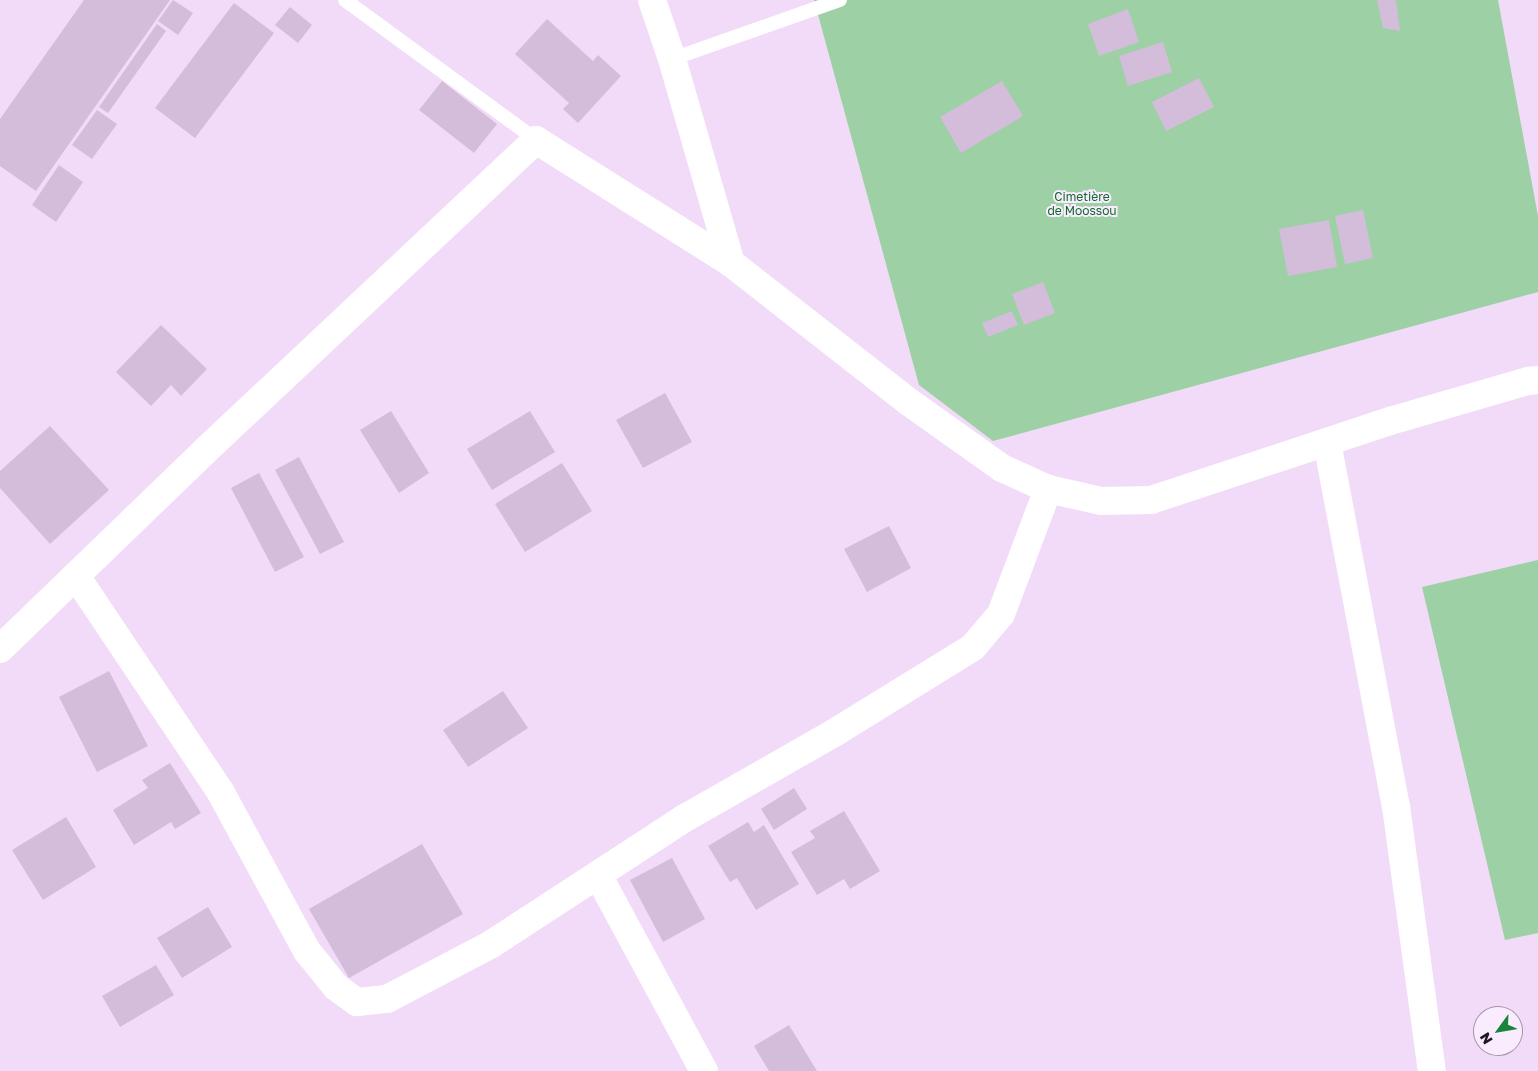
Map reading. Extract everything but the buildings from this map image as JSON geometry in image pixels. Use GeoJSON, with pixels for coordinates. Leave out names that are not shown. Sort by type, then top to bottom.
{"type":"FeatureCollection","features":[{"type":"Feature","properties":{"kind":"street"},"geometry":{"type":"LineString","coordinates":[[652,0],[672,60],[731,263]]}},
{"type":"Feature","properties":{"kind":"street"},"geometry":{"type":"LineString","coordinates":[[0,649],[206,450],[536,140],[731,263],[909,402],[1002,468],[1048,489],[1101,501],[1151,500],[1327,442],[1535,378]]}},
{"type":"Feature","properties":{"kind":"street"},"geometry":{"type":"LineString","coordinates":[[1327,442],[1396,806],[1432,1071]]}},
{"type":"Feature","properties":{"kind":"street"},"geometry":{"type":"LineString","coordinates":[[76,576],[220,791],[307,951],[336,987],[357,1002],[387,999],[490,945],[686,818],[834,732],[973,646],[1000,614],[1048,489]]}},
{"type":"Feature","properties":{"kind":"street"},"geometry":{"type":"LineString","coordinates":[[598,875],[704,1071]]}},
{"type":"Feature","properties":{"kind":"lane"},"geometry":{"type":"LineString","coordinates":[[345,0],[536,140]]}},
{"type":"Feature","properties":{"kind":"lane"},"geometry":{"type":"LineString","coordinates":[[672,60],[840,0]]}},
{"type":"Feature","properties":{"kind":"green space","name":"Cimetière de Moossou"},"geometry":{"type":"Polygon","coordinates":[[[814,0],[1498,0],[1538,216],[1538,292],[993,441],[919,385],[814,0]]]}},
{"type":"Feature","properties":{"kind":"green space"},"geometry":{"type":"Polygon","coordinates":[[[1538,560],[1538,933],[1505,940],[1422,587],[1538,560]]]}}]}
